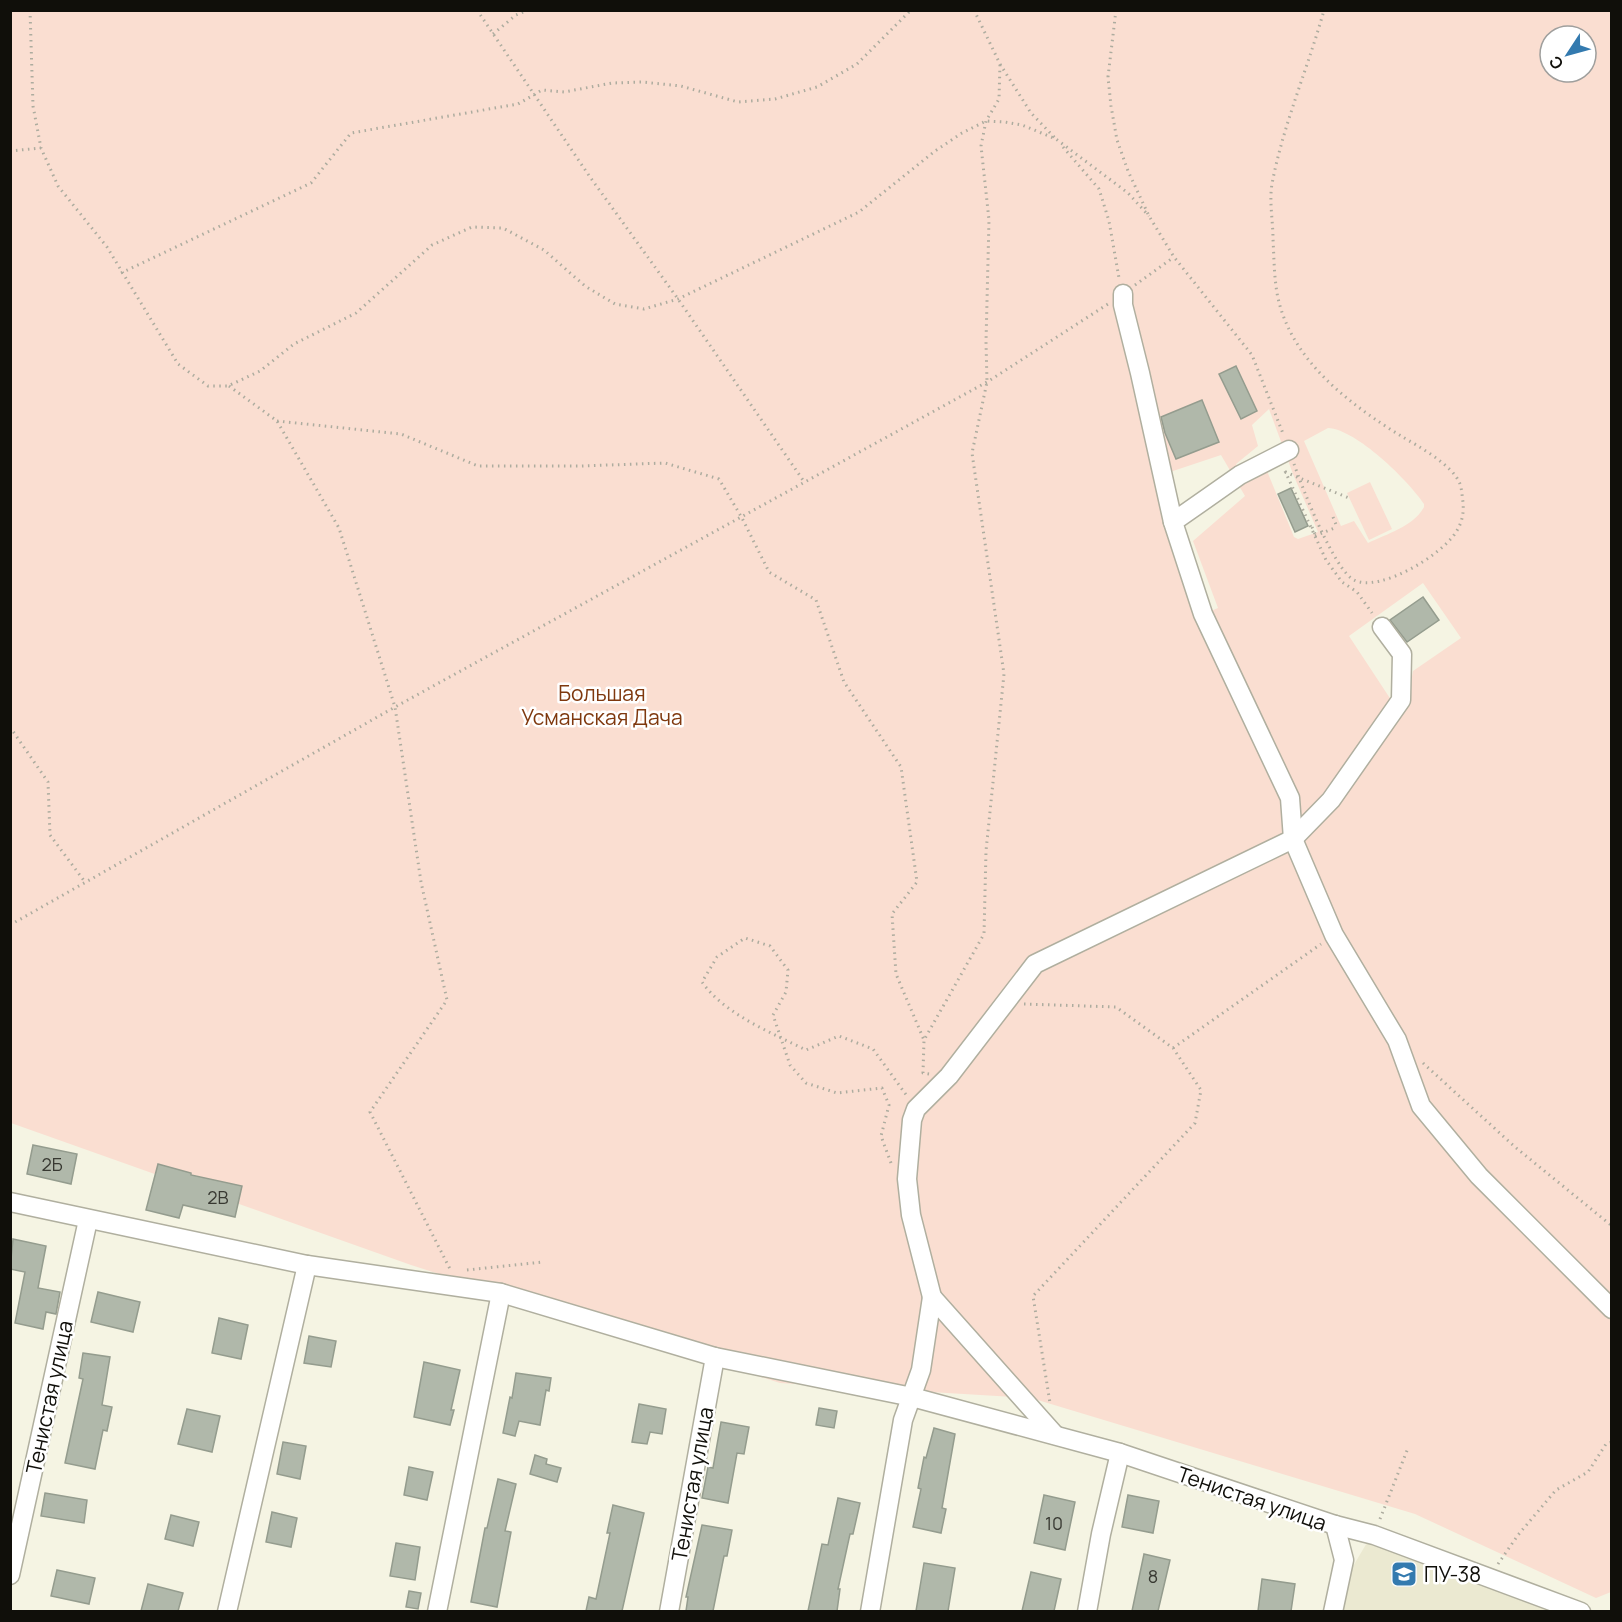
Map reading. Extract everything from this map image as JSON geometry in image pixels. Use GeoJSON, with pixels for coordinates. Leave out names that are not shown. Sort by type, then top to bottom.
{"type":"FeatureCollection","features":[{"type":"Feature","properties":{"kind":"street"},"geometry":{"type":"LineString","coordinates":[[1122,294],[1173,522],[1203,614],[1290,798],[1293,839],[1334,935],[1397,1040],[1421,1106],[1479,1176],[1611,1309]]}},
{"type":"Feature","properties":{"kind":"street"},"geometry":{"type":"LineString","coordinates":[[1173,522],[1240,475],[1284,459]]}},
{"type":"Feature","properties":{"kind":"street"},"geometry":{"type":"LineString","coordinates":[[870,1611],[903,1420],[921,1370],[932,1297],[911,1215],[907,1179],[912,1120],[916,1109],[949,1076],[1025,975],[1042,959],[1293,839],[1330,800],[1401,700],[1401,654],[1383,627]]}},
{"type":"Feature","properties":{"kind":"street","name":"Тенистая улица"},"geometry":{"type":"LineString","coordinates":[[10,1202],[307,1265],[501,1293],[715,1357],[912,1397],[1120,1453],[1335,1525],[1344,1560],[1333,1611]]}},
{"type":"Feature","properties":{"kind":"street","name":"Тенистая улица"},"geometry":{"type":"LineString","coordinates":[[10,1575],[88,1220]]}},
{"type":"Feature","properties":{"kind":"street"},"geometry":{"type":"LineString","coordinates":[[227,1611],[307,1265]]}},
{"type":"Feature","properties":{"kind":"street"},"geometry":{"type":"LineString","coordinates":[[437,1611],[501,1293]]}},
{"type":"Feature","properties":{"kind":"street"},"geometry":{"type":"LineString","coordinates":[[932,1297],[1055,1435]]}},
{"type":"Feature","properties":{"kind":"street","name":"Тенистая улица"},"geometry":{"type":"LineString","coordinates":[[669,1611],[715,1357]]}},
{"type":"Feature","properties":{"kind":"street"},"geometry":{"type":"LineString","coordinates":[[1087,1611],[1101,1534],[1120,1453]]}},
{"type":"Feature","properties":{"kind":"street"},"geometry":{"type":"LineString","coordinates":[[1335,1525],[1374,1535],[1581,1611]]}},
{"type":"Feature","properties":{"kind":"path"},"geometry":{"type":"LineString","coordinates":[[30,10],[33,106],[42,147],[58,186],[106,247],[178,364],[208,386],[228,386],[260,372],[294,344],[356,314],[432,245],[472,227],[503,228],[544,250],[585,286],[615,304],[644,309],[678,299],[859,212],[935,151],[962,133],[986,121],[1022,125],[1056,139],[1128,193],[1149,216]]}},
{"type":"Feature","properties":{"kind":"path"},"geometry":{"type":"LineString","coordinates":[[477,10],[590,177],[678,299],[805,483]]}},
{"type":"Feature","properties":{"kind":"path"},"geometry":{"type":"LineString","coordinates":[[493,34],[516,15],[528,10]]}},
{"type":"Feature","properties":{"kind":"path"},"geometry":{"type":"LineString","coordinates":[[121,273],[312,183],[351,133],[519,104],[542,90],[564,92],[612,83],[642,82],[681,86],[738,102],[775,99],[817,87],[857,64],[911,10]]}},
{"type":"Feature","properties":{"kind":"path"},"geometry":{"type":"LineString","coordinates":[[974,10],[1000,64],[1031,113],[1075,158],[1099,189],[1109,221],[1122,294]]}},
{"type":"Feature","properties":{"kind":"path"},"geometry":{"type":"LineString","coordinates":[[1116,10],[1108,77],[1111,106],[1121,154],[1149,216],[1173,257],[1252,355],[1284,459],[1326,560],[1342,582],[1357,592],[1383,627]]}},
{"type":"Feature","properties":{"kind":"path"},"geometry":{"type":"LineString","coordinates":[[1284,459],[1299,477],[1340,567],[1353,580],[1377,582],[1388,579],[1421,562],[1451,539],[1461,522],[1463,512],[1461,486],[1449,470],[1420,448],[1378,422],[1329,383],[1302,350],[1287,323],[1277,295],[1272,187],[1285,134],[1324,10]]}},
{"type":"Feature","properties":{"kind":"path"},"geometry":{"type":"LineString","coordinates":[[924,1040],[984,934],[986,851],[1004,674],[972,453],[987,382],[989,220],[981,146],[986,121],[999,99],[1000,64]]}},
{"type":"Feature","properties":{"kind":"path"},"geometry":{"type":"LineString","coordinates":[[10,151],[42,147]]}},
{"type":"Feature","properties":{"kind":"path"},"geometry":{"type":"LineString","coordinates":[[10,926],[396,707],[987,382],[1122,294],[1173,257]]}},
{"type":"Feature","properties":{"kind":"path"},"geometry":{"type":"LineString","coordinates":[[228,386],[277,421],[339,528],[396,707],[421,882],[447,1000],[370,1112],[452,1272]]}},
{"type":"Feature","properties":{"kind":"path"},"geometry":{"type":"LineString","coordinates":[[277,421],[401,435],[478,466],[664,463],[718,479],[742,518],[769,572],[816,600],[844,682],[902,767],[918,882],[892,914],[896,974],[924,1040],[923,1073],[949,1076]]}},
{"type":"Feature","properties":{"kind":"path"},"geometry":{"type":"LineString","coordinates":[[1284,459],[1299,477],[1349,498]]}},
{"type":"Feature","properties":{"kind":"path"},"geometry":{"type":"LineString","coordinates":[[1312,527],[1316,536],[1337,527],[1333,517]]}},
{"type":"Feature","properties":{"kind":"path"},"geometry":{"type":"LineString","coordinates":[[10,728],[48,782],[50,835],[86,883]]}},
{"type":"Feature","properties":{"kind":"path"},"geometry":{"type":"LineString","coordinates":[[1173,1048],[1334,935]]}},
{"type":"Feature","properties":{"kind":"path"},"geometry":{"type":"LineString","coordinates":[[892,1166],[881,1136],[889,1105],[882,1088],[837,1093],[806,1083],[790,1065],[782,1038],[774,1016],[786,992],[788,970],[770,946],[745,938],[717,957],[702,982],[712,996],[758,1027],[782,1038],[806,1050],[839,1036],[873,1049],[916,1109]]}},
{"type":"Feature","properties":{"kind":"path"},"geometry":{"type":"LineString","coordinates":[[1005,1003],[1116,1008],[1173,1048],[1201,1090],[1195,1123],[1033,1296],[1055,1435]]}},
{"type":"Feature","properties":{"kind":"path"},"geometry":{"type":"LineString","coordinates":[[1423,1063],[1515,1147],[1611,1226]]}},
{"type":"Feature","properties":{"kind":"path"},"geometry":{"type":"LineString","coordinates":[[463,1270],[543,1262]]}},
{"type":"Feature","properties":{"kind":"path"},"geometry":{"type":"LineString","coordinates":[[1492,1573],[1518,1534],[1556,1490],[1588,1472],[1606,1444],[1611,1442]]}},
{"type":"Feature","properties":{"kind":"path"},"geometry":{"type":"LineString","coordinates":[[1374,1535],[1408,1448]]}},
{"type":"Feature","properties":{"kind":"shaded area","name":"ПУ-38"},"geometry":{"type":"Polygon","coordinates":[[[1368,1541],[1557,1612],[1338,1612],[1352,1568],[1368,1541]]]}},
{"type":"Feature","properties":{"kind":"green space","name":"Большая Усманская Дача"},"geometry":{"type":"Polygon","coordinates":[[[10,11],[1611,11],[1611,1592],[1596,1598],[1415,1514],[1031,1398],[780,1383],[411,1265],[11,1123],[10,11]],[[1269,409],[1252,425],[1258,446],[1236,464],[1246,480],[1267,471],[1294,537],[1298,539],[1318,532],[1269,409]],[[1328,428],[1304,441],[1341,526],[1354,521],[1368,543],[1391,533],[1420,514],[1424,504],[1394,470],[1353,437],[1328,428]],[[1221,455],[1155,477],[1199,616],[1218,608],[1193,541],[1245,496],[1221,455]],[[1423,583],[1349,636],[1399,712],[1407,705],[1413,671],[1461,638],[1423,583]]]}},
{"type":"Feature","properties":{"kind":"green space"},"geometry":{"type":"Polygon","coordinates":[[[1370,482],[1392,529],[1369,540],[1347,493],[1370,482]]]}},
{"type":"Feature","properties":{"kind":"building"},"geometry":{"type":"Polygon","coordinates":[[[1236,366],[1257,411],[1241,419],[1219,374],[1236,366]]]}},
{"type":"Feature","properties":{"kind":"building"},"geometry":{"type":"Polygon","coordinates":[[[1202,400],[1219,442],[1176,459],[1161,417],[1202,400]]]}},
{"type":"Feature","properties":{"kind":"building"},"geometry":{"type":"Polygon","coordinates":[[[1291,488],[1308,526],[1295,532],[1278,494],[1291,488]]]}},
{"type":"Feature","properties":{"kind":"building"},"geometry":{"type":"Polygon","coordinates":[[[1423,597],[1439,620],[1407,642],[1390,620],[1423,597]]]}},
{"type":"Feature","properties":{"kind":"building"},"geometry":{"type":"Polygon","coordinates":[[[33,1145],[77,1154],[71,1184],[27,1174],[33,1145]]]}},
{"type":"Feature","properties":{"kind":"building"},"geometry":{"type":"Polygon","coordinates":[[[158,1164],[191,1173],[191,1175],[242,1186],[235,1217],[183,1205],[179,1218],[146,1210],[158,1164]]]}},
{"type":"Feature","properties":{"kind":"building"},"geometry":{"type":"Polygon","coordinates":[[[13,1239],[46,1246],[38,1288],[60,1292],[56,1314],[46,1312],[43,1329],[15,1323],[25,1272],[10,1269],[13,1239]]]}},
{"type":"Feature","properties":{"kind":"building"},"geometry":{"type":"Polygon","coordinates":[[[98,1292],[140,1302],[133,1332],[91,1322],[98,1292]]]}},
{"type":"Feature","properties":{"kind":"building"},"geometry":{"type":"Polygon","coordinates":[[[219,1318],[248,1325],[241,1359],[212,1353],[219,1318]]]}},
{"type":"Feature","properties":{"kind":"building"},"geometry":{"type":"Polygon","coordinates":[[[309,1336],[336,1341],[331,1367],[304,1363],[309,1336]]]}},
{"type":"Feature","properties":{"kind":"building"},"geometry":{"type":"Polygon","coordinates":[[[83,1353],[110,1357],[102,1405],[112,1407],[107,1431],[103,1430],[95,1469],[65,1463],[83,1379],[79,1378],[83,1353]]]}},
{"type":"Feature","properties":{"kind":"building"},"geometry":{"type":"Polygon","coordinates":[[[424,1362],[460,1370],[450,1425],[414,1417],[424,1362]]]}},
{"type":"Feature","properties":{"kind":"building"},"geometry":{"type":"Polygon","coordinates":[[[516,1373],[551,1378],[549,1391],[546,1390],[540,1425],[519,1421],[515,1436],[503,1433],[516,1373]]]}},
{"type":"Feature","properties":{"kind":"building"},"geometry":{"type":"Polygon","coordinates":[[[639,1404],[666,1409],[662,1434],[650,1432],[647,1444],[632,1442],[639,1404]]]}},
{"type":"Feature","properties":{"kind":"building"},"geometry":{"type":"Polygon","coordinates":[[[819,1408],[837,1411],[834,1428],[816,1425],[819,1408]]]}},
{"type":"Feature","properties":{"kind":"building"},"geometry":{"type":"Polygon","coordinates":[[[187,1409],[220,1416],[212,1452],[178,1444],[187,1409]]]}},
{"type":"Feature","properties":{"kind":"building"},"geometry":{"type":"Polygon","coordinates":[[[721,1422],[749,1427],[744,1454],[737,1453],[728,1503],[702,1498],[708,1467],[713,1468],[721,1422]]]}},
{"type":"Feature","properties":{"kind":"building"},"geometry":{"type":"Polygon","coordinates":[[[934,1428],[955,1434],[942,1508],[946,1509],[941,1533],[913,1527],[921,1489],[918,1488],[924,1457],[926,1458],[934,1428]]]}},
{"type":"Feature","properties":{"kind":"building"},"geometry":{"type":"Polygon","coordinates":[[[283,1442],[306,1446],[300,1479],[277,1474],[283,1442]]]}},
{"type":"Feature","properties":{"kind":"building"},"geometry":{"type":"Polygon","coordinates":[[[535,1455],[547,1459],[546,1464],[561,1468],[557,1482],[530,1474],[535,1455]]]}},
{"type":"Feature","properties":{"kind":"building"},"geometry":{"type":"Polygon","coordinates":[[[409,1467],[433,1472],[427,1500],[404,1495],[409,1467]]]}},
{"type":"Feature","properties":{"kind":"building"},"geometry":{"type":"Polygon","coordinates":[[[498,1479],[516,1484],[505,1531],[511,1532],[497,1607],[471,1602],[485,1528],[487,1528],[498,1479]]]}},
{"type":"Feature","properties":{"kind":"building"},"geometry":{"type":"Polygon","coordinates":[[[45,1493],[87,1500],[84,1523],[41,1516],[45,1493]]]}},
{"type":"Feature","properties":{"kind":"building"},"geometry":{"type":"Polygon","coordinates":[[[1044,1495],[1075,1502],[1065,1550],[1034,1543],[1044,1495]]]}},
{"type":"Feature","properties":{"kind":"building"},"geometry":{"type":"Polygon","coordinates":[[[1128,1495],[1159,1501],[1153,1533],[1122,1527],[1128,1495]]]}},
{"type":"Feature","properties":{"kind":"building"},"geometry":{"type":"Polygon","coordinates":[[[838,1498],[860,1503],[853,1534],[850,1534],[838,1589],[840,1589],[837,1611],[808,1611],[822,1544],[828,1545],[838,1498]]]}},
{"type":"Feature","properties":{"kind":"building"},"geometry":{"type":"Polygon","coordinates":[[[613,1505],[644,1513],[622,1611],[586,1611],[589,1597],[596,1599],[610,1533],[607,1533],[613,1505]]]}},
{"type":"Feature","properties":{"kind":"building"},"geometry":{"type":"Polygon","coordinates":[[[272,1512],[297,1518],[291,1547],[266,1542],[272,1512]]]}},
{"type":"Feature","properties":{"kind":"building"},"geometry":{"type":"Polygon","coordinates":[[[171,1515],[199,1522],[193,1546],[165,1539],[171,1515]]]}},
{"type":"Feature","properties":{"kind":"building"},"geometry":{"type":"Polygon","coordinates":[[[702,1525],[732,1530],[727,1556],[724,1556],[713,1611],[686,1611],[688,1597],[686,1597],[702,1525]]]}},
{"type":"Feature","properties":{"kind":"building"},"geometry":{"type":"Polygon","coordinates":[[[396,1543],[420,1547],[415,1580],[390,1576],[396,1543]]]}},
{"type":"Feature","properties":{"kind":"building"},"geometry":{"type":"Polygon","coordinates":[[[1144,1554],[1170,1560],[1158,1611],[1132,1611],[1144,1554]]]}},
{"type":"Feature","properties":{"kind":"building"},"geometry":{"type":"Polygon","coordinates":[[[924,1563],[955,1568],[948,1611],[916,1611],[924,1563]]]}},
{"type":"Feature","properties":{"kind":"building"},"geometry":{"type":"Polygon","coordinates":[[[57,1570],[95,1578],[89,1604],[51,1596],[57,1570]]]}},
{"type":"Feature","properties":{"kind":"building"},"geometry":{"type":"Polygon","coordinates":[[[1031,1572],[1061,1579],[1054,1611],[1022,1611],[1031,1572]]]}},
{"type":"Feature","properties":{"kind":"building"},"geometry":{"type":"Polygon","coordinates":[[[1262,1579],[1295,1584],[1291,1611],[1258,1611],[1262,1579]]]}},
{"type":"Feature","properties":{"kind":"building"},"geometry":{"type":"Polygon","coordinates":[[[148,1584],[183,1593],[178,1611],[141,1611],[148,1584]]]}},
{"type":"Feature","properties":{"kind":"building"},"geometry":{"type":"Polygon","coordinates":[[[409,1591],[421,1593],[418,1609],[406,1607],[409,1591]]]}},
{"type":"Feature","properties":{"kind":"place","name":"ПУ-38"},"geometry":{"type":"Point","coordinates":[1404,1574]}}]}
